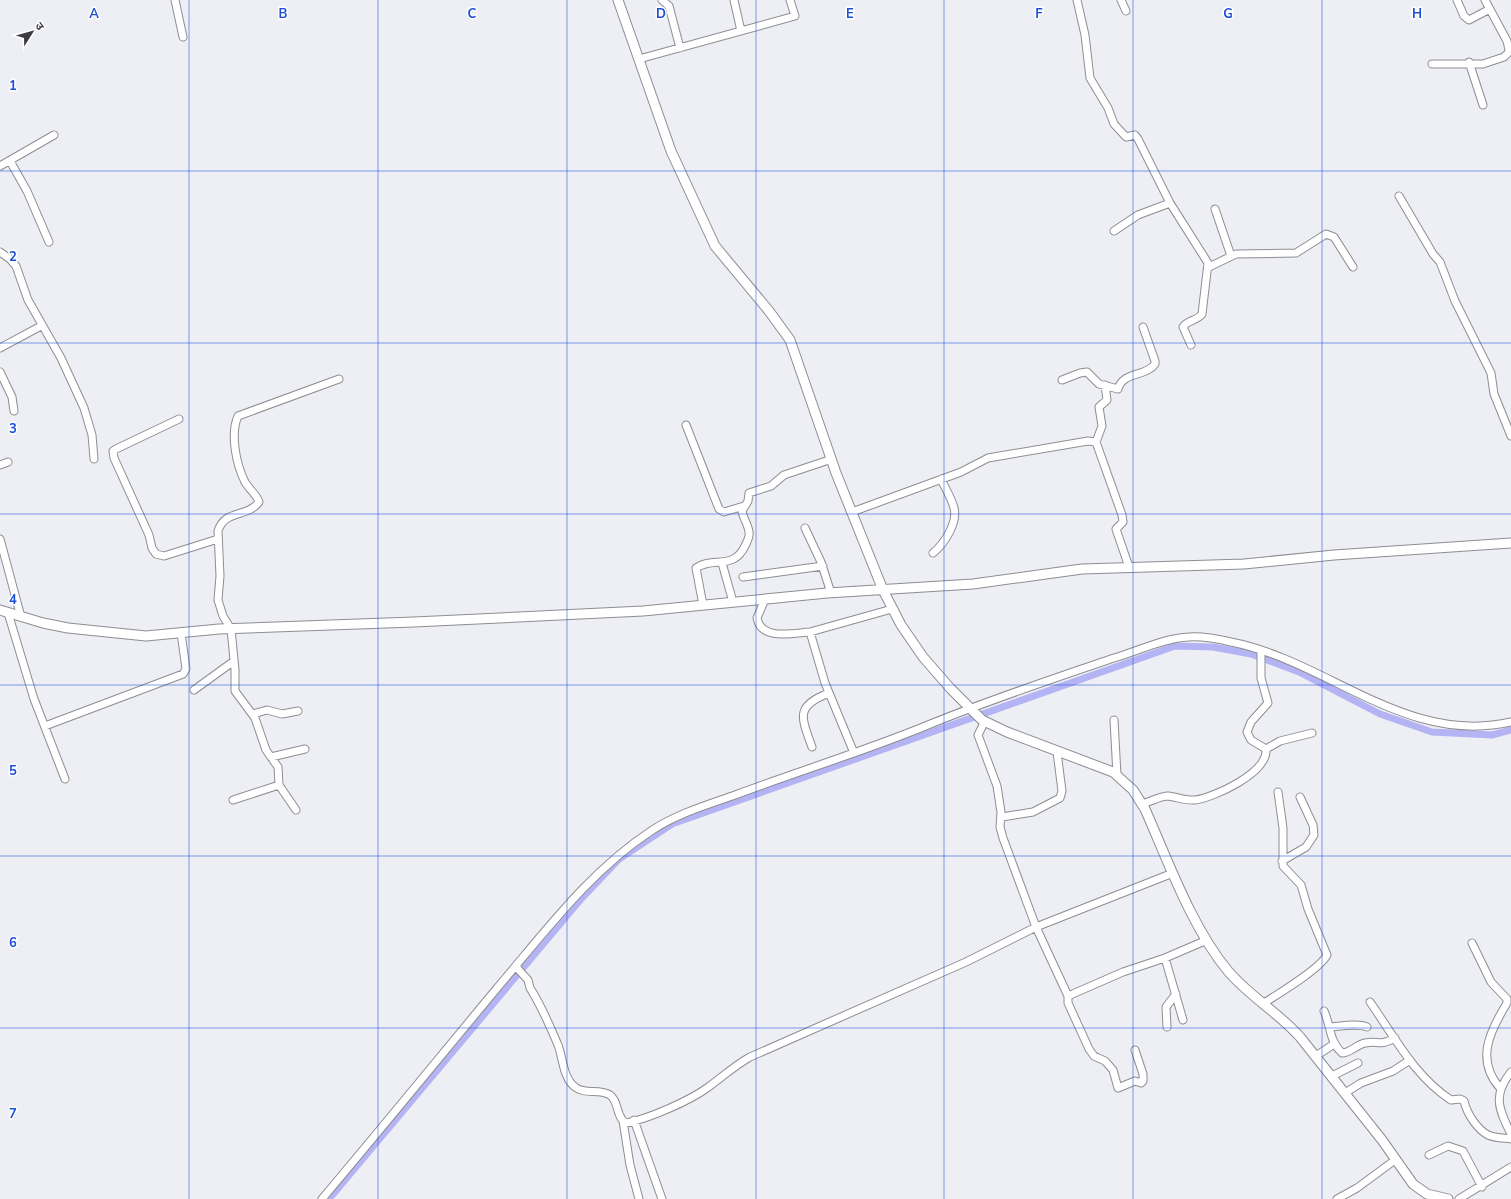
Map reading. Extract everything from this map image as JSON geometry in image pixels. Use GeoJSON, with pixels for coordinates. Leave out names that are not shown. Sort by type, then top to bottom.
{"type":"FeatureCollection","features":[{"type":"Feature","properties":{"kind":"street"},"geometry":{"type":"LineString","coordinates":[[175,0],[183,37]]}},
{"type":"Feature","properties":{"kind":"street"},"geometry":{"type":"LineString","coordinates":[[618,0],[671,151],[715,246],[770,311],[790,340],[852,512],[883,590],[900,625],[923,657],[972,710],[984,720],[1007,732],[1057,752],[1106,769],[1117,775],[1133,790],[1142,804],[1192,913],[1207,940],[1228,971],[1290,1026],[1332,1076],[1408,1178],[1420,1190],[1433,1196],[1448,1199]]}},
{"type":"Feature","properties":{"kind":"street"},"geometry":{"type":"LineString","coordinates":[[662,0],[669,6],[680,48]]}},
{"type":"Feature","properties":{"kind":"street"},"geometry":{"type":"LineString","coordinates":[[734,0],[742,31]]}},
{"type":"Feature","properties":{"kind":"street"},"geometry":{"type":"LineString","coordinates":[[639,59],[795,16],[790,0]]}},
{"type":"Feature","properties":{"kind":"street"},"geometry":{"type":"LineString","coordinates":[[1076,0],[1085,35],[1090,78],[1106,106],[1114,124],[1126,137],[1137,136],[1170,203],[1206,259],[1209,267],[1202,314],[1197,319],[1187,322],[1183,327],[1191,345]]}},
{"type":"Feature","properties":{"kind":"street"},"geometry":{"type":"LineString","coordinates":[[1121,0],[1126,11]]}},
{"type":"Feature","properties":{"kind":"street"},"geometry":{"type":"LineString","coordinates":[[1457,0],[1464,16],[1469,20],[1490,9]]}},
{"type":"Feature","properties":{"kind":"street"},"geometry":{"type":"LineString","coordinates":[[1432,64],[1449,65],[1469,62],[1483,64],[1504,57],[1508,53],[1509,50],[1507,41],[1485,0]]}},
{"type":"Feature","properties":{"kind":"street"},"geometry":{"type":"LineString","coordinates":[[1469,62],[1483,105]]}},
{"type":"Feature","properties":{"kind":"street"},"geometry":{"type":"LineString","coordinates":[[0,166],[54,135]]}},
{"type":"Feature","properties":{"kind":"street"},"geometry":{"type":"LineString","coordinates":[[10,161],[27,191],[49,242]]}},
{"type":"Feature","properties":{"kind":"street"},"geometry":{"type":"LineString","coordinates":[[1399,196],[1433,254],[1440,262],[1455,301],[1491,372],[1494,394],[1511,436]]}},
{"type":"Feature","properties":{"kind":"street"},"geometry":{"type":"LineString","coordinates":[[1114,231],[1138,215],[1170,203]]}},
{"type":"Feature","properties":{"kind":"street"},"geometry":{"type":"LineString","coordinates":[[1215,209],[1231,256]]}},
{"type":"Feature","properties":{"kind":"street"},"geometry":{"type":"LineString","coordinates":[[1209,267],[1231,256],[1243,253],[1296,253],[1326,234],[1334,237],[1353,267]]}},
{"type":"Feature","properties":{"kind":"street"},"geometry":{"type":"LineString","coordinates":[[0,252],[10,259],[16,266],[28,300],[41,326],[61,358],[86,411],[92,435],[94,459]]}},
{"type":"Feature","properties":{"kind":"street"},"geometry":{"type":"LineString","coordinates":[[0,348],[41,326]]}},
{"type":"Feature","properties":{"kind":"street"},"geometry":{"type":"LineString","coordinates":[[1062,380],[1087,372],[1100,384],[1118,389],[1123,379],[1154,366],[1155,360],[1143,327]]}},
{"type":"Feature","properties":{"kind":"street"},"geometry":{"type":"LineString","coordinates":[[0,372],[12,397],[14,411]]}},
{"type":"Feature","properties":{"kind":"street"},"geometry":{"type":"LineString","coordinates":[[296,810],[279,785],[278,767],[266,750],[258,724],[253,714],[235,691],[231,629],[223,616],[218,600],[220,576],[218,539],[220,524],[225,518],[246,511],[259,502],[245,482],[240,466],[234,436],[238,416],[339,379]]}},
{"type":"Feature","properties":{"kind":"street"},"geometry":{"type":"LineString","coordinates":[[1105,385],[1107,400],[1099,407],[1102,426],[1096,442],[1122,515],[1123,522],[1116,529],[1129,567]]}},
{"type":"Feature","properties":{"kind":"street"},"geometry":{"type":"LineString","coordinates":[[179,419],[116,449],[113,452],[114,458],[149,535],[152,548],[156,554],[164,556],[218,539]]}},
{"type":"Feature","properties":{"kind":"street"},"geometry":{"type":"LineString","coordinates":[[686,425],[719,509],[724,512],[744,506],[748,502],[748,496],[751,492],[770,486],[784,475],[832,459]]}},
{"type":"Feature","properties":{"kind":"street"},"geometry":{"type":"LineString","coordinates":[[852,512],[941,479],[993,456],[1088,441],[1096,442]]}},
{"type":"Feature","properties":{"kind":"street"},"geometry":{"type":"LineString","coordinates":[[0,465],[8,462]]}},
{"type":"Feature","properties":{"kind":"street"},"geometry":{"type":"LineString","coordinates":[[933,553],[943,544],[955,513],[941,479]]}},
{"type":"Feature","properties":{"kind":"street"},"geometry":{"type":"LineString","coordinates":[[703,605],[696,568],[702,565],[722,563],[736,559],[748,541],[749,532],[743,515],[744,506]]}},
{"type":"Feature","properties":{"kind":"street"},"geometry":{"type":"LineString","coordinates":[[805,528],[823,566],[831,593]]}},
{"type":"Feature","properties":{"kind":"street"},"geometry":{"type":"LineString","coordinates":[[0,539],[20,617]]}},
{"type":"Feature","properties":{"kind":"street"},"geometry":{"type":"LineString","coordinates":[[4,612],[62,627],[146,636],[231,629],[642,611],[831,593],[973,584],[1082,569],[1244,564],[1334,555],[1511,543]]}},
{"type":"Feature","properties":{"kind":"street"},"geometry":{"type":"LineString","coordinates":[[722,563],[733,602]]}},
{"type":"Feature","properties":{"kind":"street"},"geometry":{"type":"LineString","coordinates":[[743,577],[823,566]]}},
{"type":"Feature","properties":{"kind":"street"},"geometry":{"type":"LineString","coordinates":[[765,599],[757,618],[764,630],[771,634],[810,632],[892,609]]}},
{"type":"Feature","properties":{"kind":"street"},"geometry":{"type":"LineString","coordinates":[[4,612],[34,699],[65,779]]}},
{"type":"Feature","properties":{"kind":"street"},"geometry":{"type":"LineString","coordinates":[[810,632],[821,673],[854,753]]}},
{"type":"Feature","properties":{"kind":"street"},"geometry":{"type":"LineString","coordinates":[[44,726],[182,674],[186,669],[181,633]]}},
{"type":"Feature","properties":{"kind":"street"},"geometry":{"type":"LineString","coordinates":[[322,1199],[517,966],[594,877],[621,853],[653,830],[692,811],[1098,664],[1177,639],[1190,637],[1217,639],[1283,658],[1356,694],[1407,714],[1459,727],[1484,727],[1511,722]]}},
{"type":"Feature","properties":{"kind":"street"},"geometry":{"type":"LineString","coordinates":[[1261,651],[1261,670],[1268,703],[1251,722],[1247,732],[1251,740],[1266,749]]}},
{"type":"Feature","properties":{"kind":"street"},"geometry":{"type":"LineString","coordinates":[[194,690],[234,661]]}},
{"type":"Feature","properties":{"kind":"street"},"geometry":{"type":"LineString","coordinates":[[812,748],[804,725],[806,706],[814,699],[829,693]]}},
{"type":"Feature","properties":{"kind":"street"},"geometry":{"type":"LineString","coordinates":[[253,714],[267,710],[282,714],[298,711]]}},
{"type":"Feature","properties":{"kind":"street"},"geometry":{"type":"LineString","coordinates":[[984,720],[978,735],[997,786],[1002,817],[1000,827],[1003,838],[1036,927],[1068,996],[1068,1003],[1089,1049],[1094,1056],[1105,1061],[1113,1070],[1118,1088],[1143,1081],[1143,1074],[1135,1050]]}},
{"type":"Feature","properties":{"kind":"street"},"geometry":{"type":"LineString","coordinates":[[1114,720],[1117,775]]}},
{"type":"Feature","properties":{"kind":"street"},"geometry":{"type":"LineString","coordinates":[[1266,749],[1280,741],[1312,733]]}},
{"type":"Feature","properties":{"kind":"street"},"geometry":{"type":"LineString","coordinates":[[271,757],[305,749]]}},
{"type":"Feature","properties":{"kind":"street"},"geometry":{"type":"LineString","coordinates":[[1142,804],[1166,796],[1194,800],[1230,787],[1251,775],[1257,769],[1265,758],[1266,749]]}},
{"type":"Feature","properties":{"kind":"street"},"geometry":{"type":"LineString","coordinates":[[1002,817],[1033,812],[1060,798],[1062,791],[1057,752]]}},
{"type":"Feature","properties":{"kind":"street"},"geometry":{"type":"LineString","coordinates":[[233,800],[279,785]]}},
{"type":"Feature","properties":{"kind":"street"},"geometry":{"type":"LineString","coordinates":[[1264,1003],[1281,993],[1321,962],[1327,955],[1308,909],[1301,885],[1286,869],[1282,861],[1283,828],[1278,792]]}},
{"type":"Feature","properties":{"kind":"street"},"geometry":{"type":"LineString","coordinates":[[1282,861],[1306,847],[1314,835],[1313,825],[1300,797]]}},
{"type":"Feature","properties":{"kind":"street"},"geometry":{"type":"LineString","coordinates":[[623,1121],[626,1122],[634,1120],[678,1104],[696,1095],[750,1057],[966,962],[1036,927],[1174,873]]}},
{"type":"Feature","properties":{"kind":"street"},"geometry":{"type":"LineString","coordinates":[[1068,996],[1123,972],[1165,958],[1207,940]]}},
{"type":"Feature","properties":{"kind":"street"},"geometry":{"type":"LineString","coordinates":[[1472,943],[1491,982],[1507,999],[1507,1003],[1491,1034],[1486,1055],[1490,1075],[1500,1088]]}},
{"type":"Feature","properties":{"kind":"street"},"geometry":{"type":"LineString","coordinates":[[1165,958],[1183,1020]]}},
{"type":"Feature","properties":{"kind":"street"},"geometry":{"type":"LineString","coordinates":[[517,966],[528,980],[530,988],[558,1046],[570,1082],[575,1088],[581,1091],[607,1093],[612,1096],[623,1121],[630,1165],[638,1199]]}},
{"type":"Feature","properties":{"kind":"street"},"geometry":{"type":"LineString","coordinates":[[1167,1026],[1166,1007],[1176,994]]}},
{"type":"Feature","properties":{"kind":"street"},"geometry":{"type":"LineString","coordinates":[[1370,1002],[1410,1060],[1423,1077],[1440,1094],[1451,1100],[1460,1099],[1464,1101],[1466,1109],[1484,1132],[1493,1137],[1511,1139]]}},
{"type":"Feature","properties":{"kind":"street"},"geometry":{"type":"LineString","coordinates":[[1324,1011],[1334,1044],[1340,1052],[1344,1054],[1364,1043],[1381,1044],[1395,1038]]}},
{"type":"Feature","properties":{"kind":"street"},"geometry":{"type":"LineString","coordinates":[[1330,1027],[1345,1027],[1358,1024],[1367,1027]]}},
{"type":"Feature","properties":{"kind":"street"},"geometry":{"type":"LineString","coordinates":[[1316,1056],[1334,1044]]}},
{"type":"Feature","properties":{"kind":"street"},"geometry":{"type":"LineString","coordinates":[[1345,1093],[1361,1083],[1393,1071],[1410,1060]]}},
{"type":"Feature","properties":{"kind":"street"},"geometry":{"type":"LineString","coordinates":[[1332,1076],[1358,1063]]}},
{"type":"Feature","properties":{"kind":"street"},"geometry":{"type":"LineString","coordinates":[[1511,1072],[1500,1088],[1500,1108],[1511,1134]]}},
{"type":"Feature","properties":{"kind":"street"},"geometry":{"type":"LineString","coordinates":[[634,1120],[662,1199]]}},
{"type":"Feature","properties":{"kind":"street"},"geometry":{"type":"LineString","coordinates":[[1428,1155],[1448,1146],[1463,1151],[1482,1187]]}},
{"type":"Feature","properties":{"kind":"street"},"geometry":{"type":"LineString","coordinates":[[1337,1199],[1357,1188],[1395,1160]]}},
{"type":"Feature","properties":{"kind":"street"},"geometry":{"type":"LineString","coordinates":[[1460,1199],[1482,1187],[1511,1167]]}},
{"type":"Feature","properties":{"kind":"waterway"},"geometry":{"type":"LineString","coordinates":[[329,1199],[581,899],[619,859],[672,824],[1175,646],[1213,647],[1251,654],[1299,672],[1380,714],[1432,732],[1492,735],[1511,730]]}}]}
